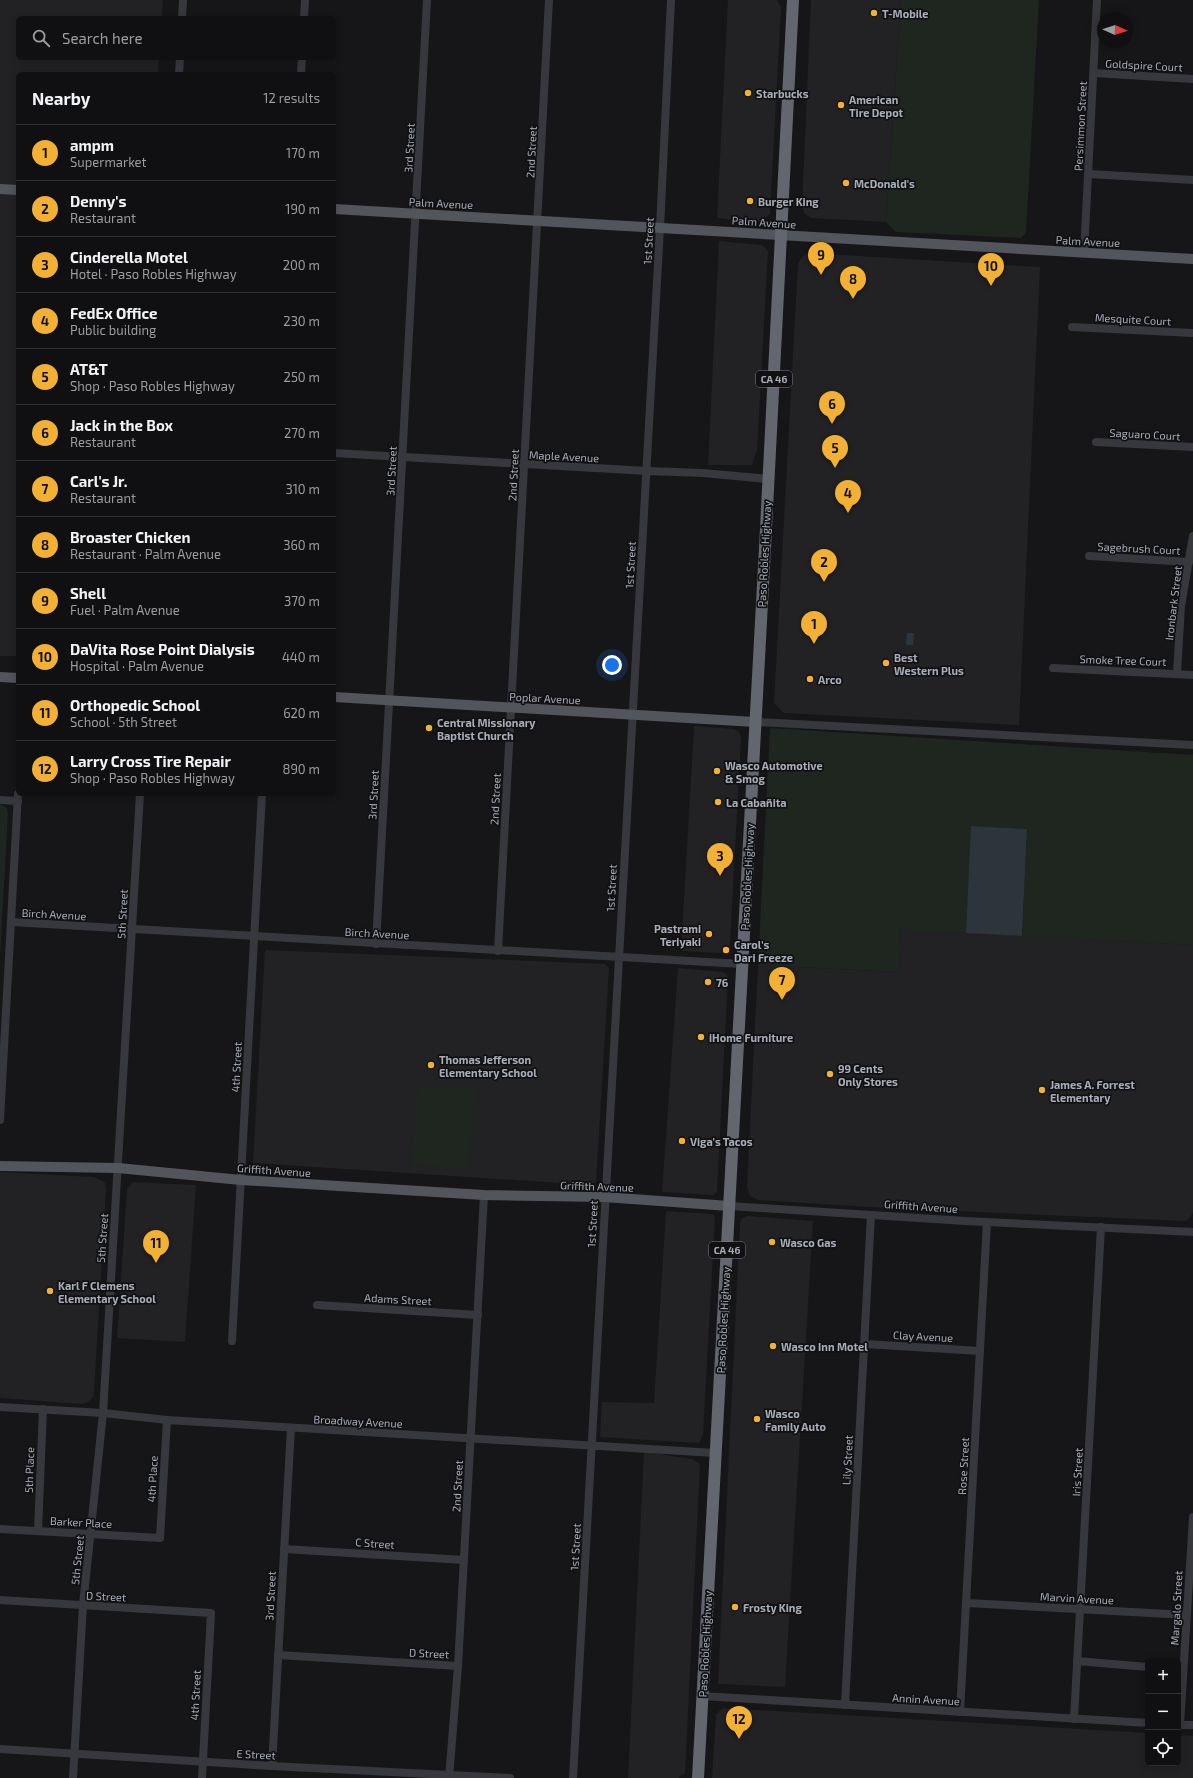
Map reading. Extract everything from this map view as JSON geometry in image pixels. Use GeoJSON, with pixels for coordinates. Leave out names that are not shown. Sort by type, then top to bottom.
{"type":"FeatureCollection","features":[{"type":"Feature","properties":{"kind":"highway","name":"Paso Robles Highway"},"geometry":{"type":"LineString","coordinates":[[698,1778],[782,235],[793,0]]}},
{"type":"Feature","properties":{"kind":"main road"},"geometry":{"type":"LineString","coordinates":[[0,189],[16,190]]}},
{"type":"Feature","properties":{"kind":"main road","name":"Palm Avenue"},"geometry":{"type":"LineString","coordinates":[[336,209],[1193,259]]}},
{"type":"Feature","properties":{"kind":"main road"},"geometry":{"type":"LineString","coordinates":[[0,677],[16,678]]}},
{"type":"Feature","properties":{"kind":"main road","name":"Poplar Avenue"},"geometry":{"type":"LineString","coordinates":[[336,697],[755,722]]}},
{"type":"Feature","properties":{"kind":"main road","name":"Griffith Avenue"},"geometry":{"type":"LineString","coordinates":[[0,1166],[118,1168],[241,1180],[484,1195],[604,1197],[729,1206]]}},
{"type":"Feature","properties":{"kind":"street"},"geometry":{"type":"LineString","coordinates":[[182,16],[183,0]]}},
{"type":"Feature","properties":{"kind":"street"},"geometry":{"type":"LineString","coordinates":[[304,16],[305,0]]}},
{"type":"Feature","properties":{"kind":"street","name":"3rd Street"},"geometry":{"type":"LineString","coordinates":[[376,944],[417,214],[427,0]]}},
{"type":"Feature","properties":{"kind":"street","name":"2nd Street"},"geometry":{"type":"LineString","coordinates":[[498,951],[549,0]]}},
{"type":"Feature","properties":{"kind":"street","name":"1st Street"},"geometry":{"type":"LineString","coordinates":[[573,1778],[592,1446],[604,1197],[660,228],[671,0]]}},
{"type":"Feature","properties":{"kind":"street","name":"Persimmon Street"},"geometry":{"type":"LineString","coordinates":[[1084,253],[1097,0]]}},
{"type":"Feature","properties":{"kind":"street"},"geometry":{"type":"LineString","coordinates":[[179,72],[180,60]]}},
{"type":"Feature","properties":{"kind":"street"},"geometry":{"type":"LineString","coordinates":[[301,72],[302,60]]}},
{"type":"Feature","properties":{"kind":"street","name":"Goldspire Court"},"geometry":{"type":"LineString","coordinates":[[1094,73],[1193,78]]}},
{"type":"Feature","properties":{"kind":"street"},"geometry":{"type":"LineString","coordinates":[[1089,174],[1193,180]]}},
{"type":"Feature","properties":{"kind":"street","name":"Mesquite Court"},"geometry":{"type":"LineString","coordinates":[[1072,327],[1193,333]]}},
{"type":"Feature","properties":{"kind":"street","name":"Saguaro Court"},"geometry":{"type":"LineString","coordinates":[[1096,442],[1193,447]]}},
{"type":"Feature","properties":{"kind":"street","name":"Maple Avenue"},"geometry":{"type":"LineString","coordinates":[[336,453],[646,472],[703,473],[768,479]]}},
{"type":"Feature","properties":{"kind":"street","name":"Ironbark Street"},"geometry":{"type":"LineString","coordinates":[[1177,674],[1181,606],[1193,536]]}},
{"type":"Feature","properties":{"kind":"street","name":"Sagebrush Court"},"geometry":{"type":"LineString","coordinates":[[1089,556],[1189,562]]}},
{"type":"Feature","properties":{"kind":"street","name":"Smoke Tree Court"},"geometry":{"type":"LineString","coordinates":[[1053,668],[1193,675]]}},
{"type":"Feature","properties":{"kind":"street"},"geometry":{"type":"LineString","coordinates":[[755,722],[1193,745]]}},
{"type":"Feature","properties":{"kind":"street","name":"5th Street"},"geometry":{"type":"LineString","coordinates":[[73,1778],[83,1605],[103,1413],[140,796]]}},
{"type":"Feature","properties":{"kind":"street","name":"4th Street"},"geometry":{"type":"LineString","coordinates":[[232,1341],[262,796]]}},
{"type":"Feature","properties":{"kind":"street"},"geometry":{"type":"LineString","coordinates":[[0,800],[18,797],[2,1044],[0,1120]]}},
{"type":"Feature","properties":{"kind":"street","name":"Birch Avenue"},"geometry":{"type":"LineString","coordinates":[[11,922],[742,964]]}},
{"type":"Feature","properties":{"kind":"street","name":"2nd Street"},"geometry":{"type":"LineString","coordinates":[[449,1776],[458,1666],[484,1195]]}},
{"type":"Feature","properties":{"kind":"street","name":"Griffith Avenue"},"geometry":{"type":"LineString","coordinates":[[729,1206],[871,1216],[1193,1232]]}},
{"type":"Feature","properties":{"kind":"street","name":"Lily Street"},"geometry":{"type":"LineString","coordinates":[[845,1705],[871,1216]]}},
{"type":"Feature","properties":{"kind":"street","name":"Rose Street"},"geometry":{"type":"LineString","coordinates":[[960,1712],[987,1222]]}},
{"type":"Feature","properties":{"kind":"street","name":"Iris Street"},"geometry":{"type":"LineString","coordinates":[[1074,1719],[1101,1227]]}},
{"type":"Feature","properties":{"kind":"street","name":"Adams Street"},"geometry":{"type":"LineString","coordinates":[[317,1305],[478,1315]]}},
{"type":"Feature","properties":{"kind":"street","name":"Clay Avenue"},"geometry":{"type":"LineString","coordinates":[[865,1344],[980,1351]]}},
{"type":"Feature","properties":{"kind":"street","name":"Broadway Avenue"},"geometry":{"type":"LineString","coordinates":[[0,1407],[103,1413],[167,1420],[291,1428],[715,1453]]}},
{"type":"Feature","properties":{"kind":"street","name":"5th Place"},"geometry":{"type":"LineString","coordinates":[[38,1531],[43,1410]]}},
{"type":"Feature","properties":{"kind":"street","name":"4th Place"},"geometry":{"type":"LineString","coordinates":[[160,1538],[167,1420]]}},
{"type":"Feature","properties":{"kind":"street","name":"3rd Street"},"geometry":{"type":"LineString","coordinates":[[272,1766],[291,1428]]}},
{"type":"Feature","properties":{"kind":"street","name":"Margalo Street"},"geometry":{"type":"LineString","coordinates":[[1181,1669],[1187,1615],[1193,1517]]}},
{"type":"Feature","properties":{"kind":"street","name":"Barker Place"},"geometry":{"type":"LineString","coordinates":[[0,1529],[160,1538]]}},
{"type":"Feature","properties":{"kind":"street","name":"C Street"},"geometry":{"type":"LineString","coordinates":[[284,1549],[464,1560]]}},
{"type":"Feature","properties":{"kind":"street","name":"D Street"},"geometry":{"type":"LineString","coordinates":[[0,1600],[211,1613]]}},
{"type":"Feature","properties":{"kind":"street","name":"Marvin Avenue"},"geometry":{"type":"LineString","coordinates":[[967,1602],[1187,1615]]}},
{"type":"Feature","properties":{"kind":"street","name":"4th Street"},"geometry":{"type":"LineString","coordinates":[[202,1778],[211,1613]]}},
{"type":"Feature","properties":{"kind":"street","name":"D Street"},"geometry":{"type":"LineString","coordinates":[[278,1655],[458,1666]]}},
{"type":"Feature","properties":{"kind":"street"},"geometry":{"type":"LineString","coordinates":[[1077,1661],[1145,1667]]}},
{"type":"Feature","properties":{"kind":"street","name":"Annin Avenue"},"geometry":{"type":"LineString","coordinates":[[702,1696],[1145,1723]]}},
{"type":"Feature","properties":{"kind":"street"},"geometry":{"type":"LineString","coordinates":[[1181,1725],[1193,1726]]}},
{"type":"Feature","properties":{"kind":"street","name":"E Street"},"geometry":{"type":"LineString","coordinates":[[0,1749],[272,1766],[510,1778]]}},
{"type":"Feature","properties":{"kind":"shaded area"},"geometry":{"type":"Polygon","coordinates":[[[0,0],[163,0],[162,16],[16,16],[16,60],[159,60],[158,72],[16,72],[16,656],[0,656],[0,0]]]}},
{"type":"Feature","properties":{"kind":"shaded area"},"geometry":{"type":"Polygon","coordinates":[[[728,0],[777,0],[781,7],[770,214],[761,222],[717,218],[728,0]]]}},
{"type":"Feature","properties":{"kind":"shaded area"},"geometry":{"type":"Polygon","coordinates":[[[811,0],[901,0],[886,222],[811,218],[805,214],[802,207],[811,0]]]}},
{"type":"Feature","properties":{"kind":"shaded area"},"geometry":{"type":"Polygon","coordinates":[[[901,0],[1039,0],[1026,233],[1021,238],[896,232],[886,222],[901,0]]]}},
{"type":"Feature","properties":{"kind":"shaded area"},"geometry":{"type":"Polygon","coordinates":[[[719,241],[762,245],[768,251],[757,450],[752,465],[708,465],[719,241]]]}},
{"type":"Feature","properties":{"kind":"shaded area"},"geometry":{"type":"Polygon","coordinates":[[[809,253],[1040,267],[1019,725],[784,713],[774,703],[798,263],[803,256],[809,253]]]}},
{"type":"Feature","properties":{"kind":"shaded area"},"geometry":{"type":"Polygon","coordinates":[[[907,633],[914,633],[913,645],[906,645],[907,633]]]}},
{"type":"Feature","properties":{"kind":"shaded area"},"geometry":{"type":"Polygon","coordinates":[[[694,726],[733,729],[739,732],[741,738],[730,945],[725,952],[720,953],[681,951],[694,726]]]}},
{"type":"Feature","properties":{"kind":"shaded area"},"geometry":{"type":"Polygon","coordinates":[[[770,728],[1193,755],[1193,945],[1022,936],[1027,829],[972,826],[966,933],[900,930],[898,972],[758,965],[770,728]]]}},
{"type":"Feature","properties":{"kind":"shaded area"},"geometry":{"type":"Polygon","coordinates":[[[0,804],[7,808],[8,814],[0,956],[0,804]]]}},
{"type":"Feature","properties":{"kind":"shaded area"},"geometry":{"type":"Polygon","coordinates":[[[971,826],[1027,829],[1022,936],[966,933],[971,826]]]}},
{"type":"Feature","properties":{"kind":"shaded area","name":"James A. Forrest Elementary"},"geometry":{"type":"Polygon","coordinates":[[[900,929],[1193,945],[1193,1212],[1186,1221],[886,1208],[758,1200],[750,1196],[747,1187],[758,965],[897,972],[900,929]]]}},
{"type":"Feature","properties":{"kind":"shaded area","name":"Thomas Jefferson Elementary School"},"geometry":{"type":"Polygon","coordinates":[[[265,950],[605,964],[609,968],[596,1182],[591,1185],[253,1163],[265,950]]]}},
{"type":"Feature","properties":{"kind":"shaded area"},"geometry":{"type":"Polygon","coordinates":[[[678,968],[723,972],[728,976],[717,1192],[713,1195],[662,1192],[678,968]]]}},
{"type":"Feature","properties":{"kind":"shaded area"},"geometry":{"type":"Polygon","coordinates":[[[417,1086],[475,1089],[469,1169],[412,1165],[417,1086]]]}},
{"type":"Feature","properties":{"kind":"shaded area","name":"Karl F Clemens Elementary School"},"geometry":{"type":"Polygon","coordinates":[[[0,1172],[93,1177],[105,1183],[106,1190],[94,1392],[93,1397],[88,1402],[83,1404],[0,1398],[0,1172]]]}},
{"type":"Feature","properties":{"kind":"shaded area"},"geometry":{"type":"Polygon","coordinates":[[[133,1182],[196,1185],[185,1342],[117,1338],[127,1189],[133,1182]]]}},
{"type":"Feature","properties":{"kind":"shaded area"},"geometry":{"type":"Polygon","coordinates":[[[666,1211],[711,1214],[714,1215],[715,1218],[703,1435],[699,1443],[600,1437],[602,1402],[654,1403],[666,1211]]]}},
{"type":"Feature","properties":{"kind":"shaded area"},"geometry":{"type":"Polygon","coordinates":[[[748,1216],[813,1221],[785,1687],[718,1684],[740,1224],[742,1218],[748,1216]]]}},
{"type":"Feature","properties":{"kind":"shaded area"},"geometry":{"type":"Polygon","coordinates":[[[644,1452],[692,1459],[700,1464],[685,1773],[678,1778],[628,1778],[644,1452]]]}},
{"type":"Feature","properties":{"kind":"shaded area"},"geometry":{"type":"Polygon","coordinates":[[[723,1708],[1145,1733],[1145,1766],[1181,1766],[1181,1735],[1193,1736],[1193,1778],[712,1778],[716,1714],[723,1708]]]}},
{"type":"Feature","properties":{"kind":"place","name":"T-Mobile"},"geometry":{"type":"Point","coordinates":[874,13]}},
{"type":"Feature","properties":{"kind":"place","name":"Starbucks"},"geometry":{"type":"Point","coordinates":[748,93]}},
{"type":"Feature","properties":{"kind":"place","name":"American Tire Depot"},"geometry":{"type":"Point","coordinates":[841,105]}},
{"type":"Feature","properties":{"kind":"place","name":"McDonald's"},"geometry":{"type":"Point","coordinates":[846,183]}},
{"type":"Feature","properties":{"kind":"place","name":"Burger King"},"geometry":{"type":"Point","coordinates":[750,201]}},
{"type":"Feature","properties":{"kind":"place","name":"Shell"},"geometry":{"type":"Point","coordinates":[821,275]}},
{"type":"Feature","properties":{"kind":"place","name":"DaVita Rose Point Dialysis"},"geometry":{"type":"Point","coordinates":[991,286]}},
{"type":"Feature","properties":{"kind":"place","name":"Broaster Chicken"},"geometry":{"type":"Point","coordinates":[853,299]}},
{"type":"Feature","properties":{"kind":"place","name":"Jack in the Box"},"geometry":{"type":"Point","coordinates":[832,424]}},
{"type":"Feature","properties":{"kind":"place","name":"AT&T"},"geometry":{"type":"Point","coordinates":[835,468]}},
{"type":"Feature","properties":{"kind":"place","name":"FedEx Office"},"geometry":{"type":"Point","coordinates":[848,513]}},
{"type":"Feature","properties":{"kind":"place","name":"Denny's"},"geometry":{"type":"Point","coordinates":[824,582]}},
{"type":"Feature","properties":{"kind":"place","name":"ampm"},"geometry":{"type":"Point","coordinates":[814,644]}},
{"type":"Feature","properties":{"kind":"place","name":"Best Western Plus"},"geometry":{"type":"Point","coordinates":[886,663]}},
{"type":"Feature","properties":{"kind":"place","name":"Arco"},"geometry":{"type":"Point","coordinates":[810,679]}},
{"type":"Feature","properties":{"kind":"place","name":"Central Missionary Baptist Church"},"geometry":{"type":"Point","coordinates":[429,728]}},
{"type":"Feature","properties":{"kind":"place","name":"Wasco Automotive & Smog"},"geometry":{"type":"Point","coordinates":[717,771]}},
{"type":"Feature","properties":{"kind":"place","name":"La Cabañita"},"geometry":{"type":"Point","coordinates":[718,802]}},
{"type":"Feature","properties":{"kind":"place","name":"Cinderella Motel"},"geometry":{"type":"Point","coordinates":[720,876]}},
{"type":"Feature","properties":{"kind":"place","name":"Pastrami Teriyaki"},"geometry":{"type":"Point","coordinates":[709,934]}},
{"type":"Feature","properties":{"kind":"place","name":"Carol's Dari Freeze"},"geometry":{"type":"Point","coordinates":[726,950]}},
{"type":"Feature","properties":{"kind":"place","name":"76"},"geometry":{"type":"Point","coordinates":[708,982]}},
{"type":"Feature","properties":{"kind":"place","name":"Carl's Jr."},"geometry":{"type":"Point","coordinates":[782,1000]}},
{"type":"Feature","properties":{"kind":"place","name":"iHome Furniture"},"geometry":{"type":"Point","coordinates":[701,1037]}},
{"type":"Feature","properties":{"kind":"place","name":"Thomas Jefferson Elementary School"},"geometry":{"type":"Point","coordinates":[431,1065]}},
{"type":"Feature","properties":{"kind":"place","name":"99 Cents Only Stores"},"geometry":{"type":"Point","coordinates":[830,1074]}},
{"type":"Feature","properties":{"kind":"place","name":"James A. Forrest Elementary"},"geometry":{"type":"Point","coordinates":[1042,1090]}},
{"type":"Feature","properties":{"kind":"place","name":"Viga's Tacos"},"geometry":{"type":"Point","coordinates":[682,1141]}},
{"type":"Feature","properties":{"kind":"place","name":"Wasco Gas"},"geometry":{"type":"Point","coordinates":[772,1242]}},
{"type":"Feature","properties":{"kind":"place","name":"Orthopedic School"},"geometry":{"type":"Point","coordinates":[156,1263]}},
{"type":"Feature","properties":{"kind":"place","name":"Karl F Clemens Elementary School"},"geometry":{"type":"Point","coordinates":[50,1291]}},
{"type":"Feature","properties":{"kind":"place","name":"Wasco Inn Motel"},"geometry":{"type":"Point","coordinates":[773,1346]}},
{"type":"Feature","properties":{"kind":"place","name":"Wasco Family Auto"},"geometry":{"type":"Point","coordinates":[757,1419]}},
{"type":"Feature","properties":{"kind":"place","name":"Frosty King"},"geometry":{"type":"Point","coordinates":[735,1607]}},
{"type":"Feature","properties":{"kind":"place","name":"Larry Cross Tire Repair"},"geometry":{"type":"Point","coordinates":[739,1739]}}]}
